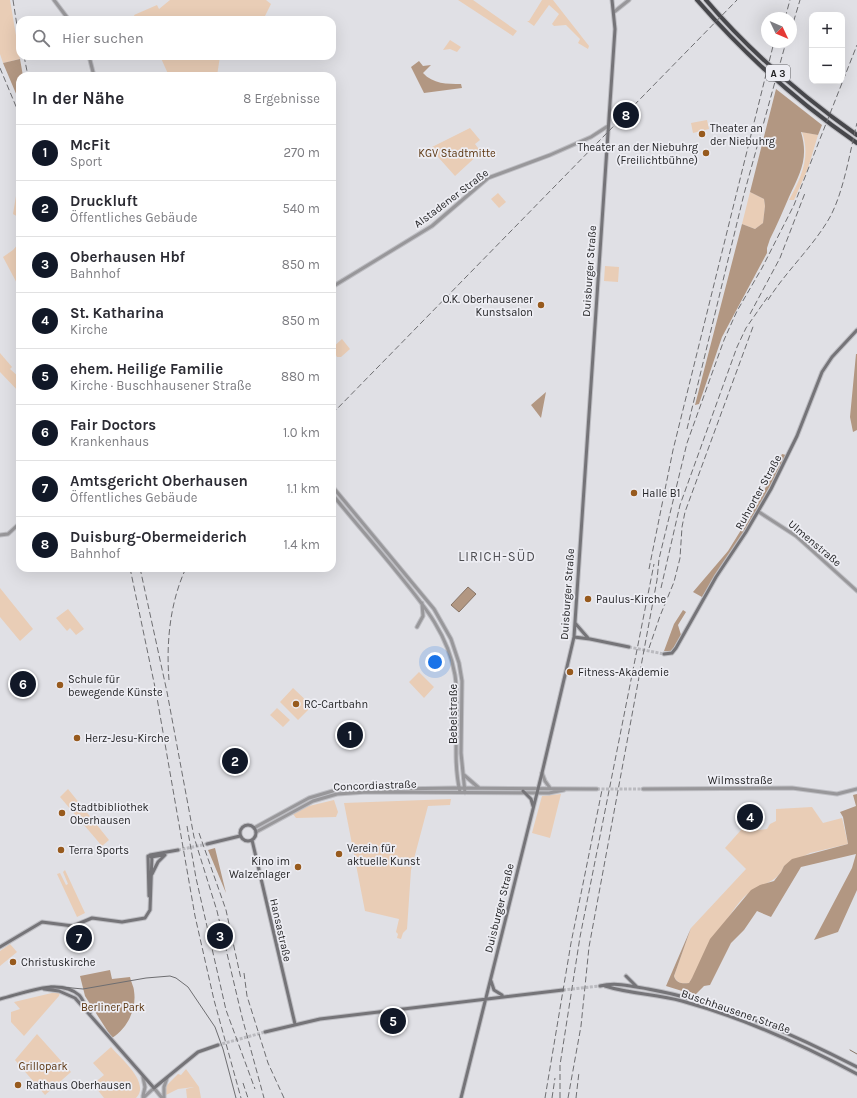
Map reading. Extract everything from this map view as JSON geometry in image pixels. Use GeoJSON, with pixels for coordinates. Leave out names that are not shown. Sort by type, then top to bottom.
{"type":"FeatureCollection","features":[{"type":"Feature","properties":{"kind":"highway","name":"A 3"},"geometry":{"type":"LineString","coordinates":[[697,0],[727,34],[755,62],[817,115],[857,143]]}},
{"type":"Feature","properties":{"kind":"highway","name":"A 3"},"geometry":{"type":"LineString","coordinates":[[706,0],[760,57],[805,96],[857,135]]}},
{"type":"Feature","properties":{"kind":"main road","name":"Duisburger Straße"},"geometry":{"type":"LineString","coordinates":[[461,1098],[542,773],[574,637],[614,29],[612,0]]}},
{"type":"Feature","properties":{"kind":"main road","name":"Ruhrorter Straße"},"geometry":{"type":"LineString","coordinates":[[664,654],[672,653],[676,648],[716,576],[759,512],[797,436],[819,377],[829,361],[857,330]]}},
{"type":"Feature","properties":{"kind":"main road"},"geometry":{"type":"LineString","coordinates":[[575,623],[579,630],[590,639]]}},
{"type":"Feature","properties":{"kind":"main road"},"geometry":{"type":"LineString","coordinates":[[574,637],[629,647]]}},
{"type":"Feature","properties":{"kind":"main road"},"geometry":{"type":"LineString","coordinates":[[523,791],[531,799],[533,807]]}},
{"type":"Feature","properties":{"kind":"main road","name":"Concordiastraße"},"geometry":{"type":"LineString","coordinates":[[207,844],[240,836],[240,830],[244,826],[250,826],[255,830]]}},
{"type":"Feature","properties":{"kind":"main road"},"geometry":{"type":"LineString","coordinates":[[240,836],[246,841],[252,840],[255,830]]}},
{"type":"Feature","properties":{"kind":"main road","name":"Hansastraße"},"geometry":{"type":"LineString","coordinates":[[252,840],[295,1024]]}},
{"type":"Feature","properties":{"kind":"main road"},"geometry":{"type":"LineString","coordinates":[[150,856],[165,855],[178,850]]}},
{"type":"Feature","properties":{"kind":"main road"},"geometry":{"type":"LineString","coordinates":[[150,856],[172,852]]}},
{"type":"Feature","properties":{"kind":"main road"},"geometry":{"type":"LineString","coordinates":[[151,876],[157,864],[165,855]]}},
{"type":"Feature","properties":{"kind":"main road"},"geometry":{"type":"LineString","coordinates":[[0,947],[42,922],[73,926],[92,918],[129,921],[144,918],[149,913],[151,876],[150,856]]}},
{"type":"Feature","properties":{"kind":"main road"},"geometry":{"type":"LineString","coordinates":[[150,856],[148,889],[150,898]]}},
{"type":"Feature","properties":{"kind":"main road"},"geometry":{"type":"LineString","coordinates":[[626,976],[637,987]]}},
{"type":"Feature","properties":{"kind":"main road"},"geometry":{"type":"LineString","coordinates":[[491,979],[495,992],[506,996]]}},
{"type":"Feature","properties":{"kind":"main road","name":"Buschhausener Straße"},"geometry":{"type":"LineString","coordinates":[[857,1067],[776,1028],[716,1006],[676,994],[637,987],[615,984],[601,986],[624,992],[648,994],[683,1001],[789,1039],[857,1074]]}},
{"type":"Feature","properties":{"kind":"main road"},"geometry":{"type":"LineString","coordinates":[[0,999],[56,987],[71,991],[80,996],[95,1022]]}},
{"type":"Feature","properties":{"kind":"main road"},"geometry":{"type":"LineString","coordinates":[[44,989],[68,994],[75,998],[154,1088],[198,1052],[218,1045]]}},
{"type":"Feature","properties":{"kind":"main road"},"geometry":{"type":"LineString","coordinates":[[265,1032],[295,1024],[350,1015],[563,990]]}},
{"type":"Feature","properties":{"kind":"street"},"geometry":{"type":"LineString","coordinates":[[54,0],[66,16]]}},
{"type":"Feature","properties":{"kind":"street"},"geometry":{"type":"LineString","coordinates":[[614,12],[629,0]]}},
{"type":"Feature","properties":{"kind":"street"},"geometry":{"type":"LineString","coordinates":[[90,60],[93,72]]}},
{"type":"Feature","properties":{"kind":"street","name":"Alstadener Straße"},"geometry":{"type":"LineString","coordinates":[[336,284],[432,226],[488,178],[556,152],[591,136],[608,126]]}},
{"type":"Feature","properties":{"kind":"street","name":"Bebelstraße"},"geometry":{"type":"LineString","coordinates":[[336,491],[434,609],[453,643],[459,663],[462,681],[461,732],[465,788]]}},
{"type":"Feature","properties":{"kind":"street","name":"Bebelstraße"},"geometry":{"type":"LineString","coordinates":[[336,499],[422,603],[440,630],[453,664],[457,694],[456,758],[459,788]]}},
{"type":"Feature","properties":{"kind":"street","name":"Ulmenstraße"},"geometry":{"type":"LineString","coordinates":[[759,512],[796,536],[857,591]]}},
{"type":"Feature","properties":{"kind":"street"},"geometry":{"type":"LineString","coordinates":[[0,535],[8,534],[16,527]]}},
{"type":"Feature","properties":{"kind":"street"},"geometry":{"type":"LineString","coordinates":[[377,547],[381,544]]}},
{"type":"Feature","properties":{"kind":"street"},"geometry":{"type":"LineString","coordinates":[[418,627],[423,616],[422,603]]}},
{"type":"Feature","properties":{"kind":"street"},"geometry":{"type":"LineString","coordinates":[[456,727],[461,732]]}},
{"type":"Feature","properties":{"kind":"street"},"geometry":{"type":"LineString","coordinates":[[463,773],[470,782],[479,788]]}},
{"type":"Feature","properties":{"kind":"street"},"geometry":{"type":"LineString","coordinates":[[542,773],[550,788]]}},
{"type":"Feature","properties":{"kind":"street"},"geometry":{"type":"LineString","coordinates":[[459,788],[460,792]]}},
{"type":"Feature","properties":{"kind":"street","name":"Concordiastraße"},"geometry":{"type":"LineString","coordinates":[[255,830],[309,798],[331,791],[459,788],[537,790]]}},
{"type":"Feature","properties":{"kind":"street"},"geometry":{"type":"LineString","coordinates":[[465,788],[465,793]]}},
{"type":"Feature","properties":{"kind":"street"},"geometry":{"type":"LineString","coordinates":[[537,790],[550,788],[597,789]]}},
{"type":"Feature","properties":{"kind":"street","name":"Wilmsstraße"},"geometry":{"type":"LineString","coordinates":[[643,789],[792,788],[838,794],[857,789]]}},
{"type":"Feature","properties":{"kind":"street"},"geometry":{"type":"LineString","coordinates":[[537,790],[556,792],[568,789]]}},
{"type":"Feature","properties":{"kind":"street","name":"Concordiastraße"},"geometry":{"type":"LineString","coordinates":[[255,830],[303,805],[332,795],[366,792],[465,793],[537,790]]}},
{"type":"Feature","properties":{"kind":"street"},"geometry":{"type":"LineString","coordinates":[[143,1077],[146,1089],[143,1098]]}},
{"type":"Feature","properties":{"kind":"street"},"geometry":{"type":"LineString","coordinates":[[163,1098],[163,1090],[168,1078]]}},
{"type":"Feature","properties":{"kind":"street"},"geometry":{"type":"LineString","coordinates":[[143,1098],[154,1088],[163,1098]]}},
{"type":"Feature","properties":{"kind":"green space"},"geometry":{"type":"Polygon","coordinates":[[[0,0],[10,0],[16,35],[16,60],[3,63],[0,54],[0,0]]]}},
{"type":"Feature","properties":{"kind":"green space"},"geometry":{"type":"Polygon","coordinates":[[[170,0],[266,0],[271,4],[265,16],[134,15],[157,5],[159,9],[170,0]]]}},
{"type":"Feature","properties":{"kind":"green space"},"geometry":{"type":"Polygon","coordinates":[[[458,0],[473,0],[517,31],[513,36],[458,0]]]}},
{"type":"Feature","properties":{"kind":"green space"},"geometry":{"type":"Polygon","coordinates":[[[542,0],[553,0],[589,46],[588,49],[578,43],[580,39],[566,25],[554,26],[552,24],[559,14],[549,5],[534,26],[527,21],[529,21],[542,0]]]}},
{"type":"Feature","properties":{"kind":"green space"},"geometry":{"type":"Polygon","coordinates":[[[450,40],[461,47],[457,52],[450,49],[443,50],[450,40]]]}},
{"type":"Feature","properties":{"kind":"green space"},"geometry":{"type":"Polygon","coordinates":[[[20,60],[22,72],[16,72],[16,94],[3,63],[20,60]]]}},
{"type":"Feature","properties":{"kind":"green space"},"geometry":{"type":"Polygon","coordinates":[[[162,60],[219,60],[218,72],[167,72],[162,60]]]}},
{"type":"Feature","properties":{"kind":"green space"},"geometry":{"type":"Polygon","coordinates":[[[419,61],[423,66],[431,65],[423,73],[427,77],[445,83],[461,84],[462,88],[424,93],[411,67],[419,61]]]}},
{"type":"Feature","properties":{"kind":"green space"},"geometry":{"type":"Polygon","coordinates":[[[776,89],[822,125],[818,135],[801,132],[804,158],[800,173],[770,239],[767,253],[722,337],[699,404],[695,405],[742,224],[755,229],[763,223],[765,206],[764,199],[750,192],[776,89]]]}},
{"type":"Feature","properties":{"kind":"green space"},"geometry":{"type":"Polygon","coordinates":[[[707,120],[709,129],[693,133],[691,123],[707,120]]]}},
{"type":"Feature","properties":{"kind":"green space","name":"KGV Stadtmitte"},"geometry":{"type":"Polygon","coordinates":[[[470,128],[480,140],[475,144],[481,152],[455,176],[430,148],[470,128]]]}},
{"type":"Feature","properties":{"kind":"green space"},"geometry":{"type":"Polygon","coordinates":[[[802,132],[818,135],[808,168],[794,200],[789,200],[801,175],[805,159],[805,141],[802,132]]]}},
{"type":"Feature","properties":{"kind":"green space"},"geometry":{"type":"Polygon","coordinates":[[[750,192],[764,199],[765,206],[763,223],[755,229],[742,224],[750,192]]]}},
{"type":"Feature","properties":{"kind":"green space"},"geometry":{"type":"Polygon","coordinates":[[[498,193],[506,202],[499,208],[491,199],[498,193]]]}},
{"type":"Feature","properties":{"kind":"green space"},"geometry":{"type":"Polygon","coordinates":[[[16,196],[16,216],[13,214],[16,196]]]}},
{"type":"Feature","properties":{"kind":"green space"},"geometry":{"type":"Polygon","coordinates":[[[16,247],[16,281],[3,257],[16,247]]]}},
{"type":"Feature","properties":{"kind":"green space"},"geometry":{"type":"Polygon","coordinates":[[[605,266],[619,267],[618,282],[604,281],[605,266]]]}},
{"type":"Feature","properties":{"kind":"green space"},"geometry":{"type":"Polygon","coordinates":[[[342,339],[350,349],[341,357],[337,357],[336,344],[342,339]]]}},
{"type":"Feature","properties":{"kind":"green space"},"geometry":{"type":"Polygon","coordinates":[[[0,353],[12,367],[10,369],[16,374],[16,389],[0,372],[0,353]]]}},
{"type":"Feature","properties":{"kind":"green space"},"geometry":{"type":"Polygon","coordinates":[[[856,354],[857,430],[853,432],[850,417],[856,354]]]}},
{"type":"Feature","properties":{"kind":"green space"},"geometry":{"type":"Polygon","coordinates":[[[546,392],[541,418],[531,405],[546,392]]]}},
{"type":"Feature","properties":{"kind":"green space"},"geometry":{"type":"Polygon","coordinates":[[[782,454],[786,455],[757,511],[702,597],[693,592],[728,551],[759,501],[782,454]]]}},
{"type":"Feature","properties":{"kind":"green space"},"geometry":{"type":"Polygon","coordinates":[[[0,588],[33,629],[20,641],[0,617],[0,588]]]}},
{"type":"Feature","properties":{"kind":"green space"},"geometry":{"type":"Polygon","coordinates":[[[68,609],[84,629],[76,635],[70,628],[67,631],[56,618],[68,609]]]}},
{"type":"Feature","properties":{"kind":"green space"},"geometry":{"type":"Polygon","coordinates":[[[683,610],[686,612],[678,625],[681,635],[672,651],[664,651],[674,624],[683,610]]]}},
{"type":"Feature","properties":{"kind":"green space"},"geometry":{"type":"Polygon","coordinates":[[[419,672],[434,687],[424,698],[409,682],[419,672]]]}},
{"type":"Feature","properties":{"kind":"green space","name":"RC-Cartbahn"},"geometry":{"type":"Polygon","coordinates":[[[293,688],[312,706],[298,720],[280,702],[293,688]]]}},
{"type":"Feature","properties":{"kind":"green space"},"geometry":{"type":"Polygon","coordinates":[[[277,708],[290,720],[283,727],[270,715],[277,708]]]}},
{"type":"Feature","properties":{"kind":"green space"},"geometry":{"type":"Polygon","coordinates":[[[68,789],[109,840],[102,846],[60,797],[68,789]]]}},
{"type":"Feature","properties":{"kind":"green space"},"geometry":{"type":"Polygon","coordinates":[[[561,794],[550,838],[532,833],[542,796],[561,794]]]}},
{"type":"Feature","properties":{"kind":"green space"},"geometry":{"type":"Polygon","coordinates":[[[857,794],[857,890],[838,932],[814,940],[852,868],[856,854],[801,867],[771,917],[757,911],[744,930],[731,943],[710,985],[704,986],[695,995],[666,986],[691,928],[674,976],[678,982],[682,983],[689,983],[710,939],[751,890],[760,885],[774,881],[784,866],[792,859],[848,844],[843,817],[840,812],[856,806],[853,795],[857,794]]]}},
{"type":"Feature","properties":{"kind":"green space"},"geometry":{"type":"Polygon","coordinates":[[[451,799],[450,805],[428,806],[411,870],[407,929],[403,933],[401,939],[397,938],[398,934],[396,932],[399,919],[365,911],[344,803],[451,799]]]}},
{"type":"Feature","properties":{"kind":"green space"},"geometry":{"type":"Polygon","coordinates":[[[334,800],[338,812],[336,817],[296,818],[293,814],[309,806],[334,800]]]}},
{"type":"Feature","properties":{"kind":"green space"},"geometry":{"type":"Polygon","coordinates":[[[812,807],[823,823],[842,818],[848,844],[810,853],[784,866],[777,877],[749,892],[729,917],[689,983],[678,982],[674,976],[691,928],[746,869],[725,848],[741,830],[742,826],[758,825],[759,830],[767,829],[770,824],[776,821],[776,809],[812,807]]]}},
{"type":"Feature","properties":{"kind":"green space"},"geometry":{"type":"Polygon","coordinates":[[[215,848],[226,893],[208,850],[215,848]]]}},
{"type":"Feature","properties":{"kind":"green space"},"geometry":{"type":"Polygon","coordinates":[[[65,870],[85,913],[77,917],[57,874],[60,873],[66,885],[68,884],[63,872],[65,870]]]}},
{"type":"Feature","properties":{"kind":"green space"},"geometry":{"type":"Polygon","coordinates":[[[10,944],[17,952],[0,966],[0,951],[10,944]]]}},
{"type":"Feature","properties":{"kind":"green space","name":"Berliner Park"},"geometry":{"type":"Polygon","coordinates":[[[110,970],[112,979],[130,977],[134,988],[135,998],[130,1018],[122,1029],[112,1038],[85,996],[80,976],[110,970]]]}},
{"type":"Feature","properties":{"kind":"green space"},"geometry":{"type":"Polygon","coordinates":[[[56,992],[60,993],[59,996],[24,1036],[11,1022],[11,1012],[20,1009],[14,1002],[56,992]]]}},
{"type":"Feature","properties":{"kind":"green space","name":"Grillopark"},"geometry":{"type":"Polygon","coordinates":[[[37,1034],[71,1072],[45,1095],[15,1060],[37,1034]]]}},
{"type":"Feature","properties":{"kind":"green space"},"geometry":{"type":"Polygon","coordinates":[[[111,1047],[133,1071],[137,1078],[140,1085],[140,1092],[136,1098],[104,1098],[93,1084],[104,1075],[93,1063],[111,1047]]]}},
{"type":"Feature","properties":{"kind":"green space"},"geometry":{"type":"Polygon","coordinates":[[[186,1069],[199,1087],[201,1098],[187,1098],[186,1089],[194,1087],[178,1089],[166,1095],[166,1086],[178,1074],[181,1075],[186,1069]]]}},
{"type":"Feature","properties":{"kind":"water"},"geometry":{"type":"Polygon","coordinates":[[[468,587],[476,594],[459,612],[451,605],[468,587]]]}},
{"type":"Feature","properties":{"kind":"waterway"},"geometry":{"type":"LineString","coordinates":[[850,1050],[857,1054]]}},
{"type":"Feature","properties":{"kind":"tunnel"},"geometry":{"type":"LineString","coordinates":[[629,647],[664,654]]}},
{"type":"Feature","properties":{"kind":"tunnel"},"geometry":{"type":"LineString","coordinates":[[597,789],[643,789]]}},
{"type":"Feature","properties":{"kind":"tunnel"},"geometry":{"type":"LineString","coordinates":[[178,850],[207,844]]}},
{"type":"Feature","properties":{"kind":"tunnel"},"geometry":{"type":"LineString","coordinates":[[563,990],[600,986]]}},
{"type":"Feature","properties":{"kind":"tunnel"},"geometry":{"type":"LineString","coordinates":[[218,1045],[265,1032]]}},
{"type":"Feature","properties":{"kind":"tram line"},"geometry":{"type":"LineString","coordinates":[[0,999],[51,986],[83,989],[146,978],[170,976],[176,978],[188,987],[215,1027],[223,1049],[236,1098]]}},
{"type":"Feature","properties":{"kind":"railway"},"geometry":{"type":"LineString","coordinates":[[13,0],[16,19]]}},
{"type":"Feature","properties":{"kind":"railway"},"geometry":{"type":"LineString","coordinates":[[336,410],[737,0]]}},
{"type":"Feature","properties":{"kind":"railway"},"geometry":{"type":"LineString","coordinates":[[787,12],[790,0]]}},
{"type":"Feature","properties":{"kind":"railway"},"geometry":{"type":"LineString","coordinates":[[796,12],[800,0]]}},
{"type":"Feature","properties":{"kind":"railway"},"geometry":{"type":"LineString","coordinates":[[568,1098],[581,1026],[589,947],[657,580],[659,559],[687,443],[724,340],[737,311],[762,268],[794,205],[857,45]]}},
{"type":"Feature","properties":{"kind":"railway"},"geometry":{"type":"LineString","coordinates":[[649,569],[673,450],[773,48]]}},
{"type":"Feature","properties":{"kind":"railway"},"geometry":{"type":"LineString","coordinates":[[687,429],[744,194],[784,48]]}},
{"type":"Feature","properties":{"kind":"railway"},"geometry":{"type":"LineString","coordinates":[[25,60],[27,72]]}},
{"type":"Feature","properties":{"kind":"railway"},"geometry":{"type":"LineString","coordinates":[[0,68],[16,106]]}},
{"type":"Feature","properties":{"kind":"railway"},"geometry":{"type":"LineString","coordinates":[[768,300],[775,289],[816,239],[830,217],[843,183],[857,123]]}},
{"type":"Feature","properties":{"kind":"railway"},"geometry":{"type":"LineString","coordinates":[[750,314],[780,258],[805,193]]}},
{"type":"Feature","properties":{"kind":"railway"},"geometry":{"type":"LineString","coordinates":[[661,588],[680,505],[737,347],[746,328],[769,295]]}},
{"type":"Feature","properties":{"kind":"railway"},"geometry":{"type":"LineString","coordinates":[[649,648],[674,582],[680,558],[682,527],[685,512],[754,324]]}},
{"type":"Feature","properties":{"kind":"railway"},"geometry":{"type":"LineString","coordinates":[[560,1098],[560,1065],[580,937],[654,564]]}},
{"type":"Feature","properties":{"kind":"railway"},"geometry":{"type":"LineString","coordinates":[[131,572],[156,692],[195,916],[214,1000],[241,1098]]}},
{"type":"Feature","properties":{"kind":"railway"},"geometry":{"type":"LineString","coordinates":[[141,572],[167,692],[194,837],[217,911],[242,1017],[264,1098]]}},
{"type":"Feature","properties":{"kind":"railway"},"geometry":{"type":"LineString","coordinates":[[169,680],[168,652],[170,623],[176,595],[184,572]]}},
{"type":"Feature","properties":{"kind":"railway"},"geometry":{"type":"LineString","coordinates":[[545,1098],[571,943],[602,790]]}},
{"type":"Feature","properties":{"kind":"railway"},"geometry":{"type":"LineString","coordinates":[[187,826],[196,878],[226,1010],[255,1089]]}},
{"type":"Feature","properties":{"kind":"railway"},"geometry":{"type":"LineString","coordinates":[[199,833],[226,910],[241,979]]}},
{"type":"Feature","properties":{"kind":"railway"},"geometry":{"type":"LineString","coordinates":[[244,973],[247,996],[268,1063],[284,1098]]}},
{"type":"Feature","properties":{"kind":"railway"},"geometry":{"type":"LineString","coordinates":[[576,1098],[579,1072]]}},
{"type":"Feature","properties":{"kind":"railway"},"geometry":{"type":"LineString","coordinates":[[552,1098],[555,1078]]}},
{"type":"Feature","properties":{"kind":"railway"},"geometry":{"type":"LineString","coordinates":[[243,1083],[248,1098]]}},
{"type":"Feature","properties":{"kind":"place","name":"Duisburg-Obermeiderich"},"geometry":{"type":"Point","coordinates":[626,115]}},
{"type":"Feature","properties":{"kind":"place","name":"Theater an der Niebuhrg"},"geometry":{"type":"Point","coordinates":[702,134]}},
{"type":"Feature","properties":{"kind":"place","name":"Theater an der Niebuhrg (Freilichtbühne)"},"geometry":{"type":"Point","coordinates":[706,153]}},
{"type":"Feature","properties":{"kind":"place","name":"O.K. Oberhausener Kunstsalon"},"geometry":{"type":"Point","coordinates":[541,305]}},
{"type":"Feature","properties":{"kind":"place","name":"Halle B1"},"geometry":{"type":"Point","coordinates":[634,493]}},
{"type":"Feature","properties":{"kind":"place","name":"Paulus-Kirche"},"geometry":{"type":"Point","coordinates":[588,599]}},
{"type":"Feature","properties":{"kind":"place","name":"Fitness-Akademie"},"geometry":{"type":"Point","coordinates":[570,672]}},
{"type":"Feature","properties":{"kind":"place","name":"Fair Doctors"},"geometry":{"type":"Point","coordinates":[23,684]}},
{"type":"Feature","properties":{"kind":"place","name":"Schule für bewegende Künste"},"geometry":{"type":"Point","coordinates":[60,685]}},
{"type":"Feature","properties":{"kind":"place","name":"RC-Cartbahn"},"geometry":{"type":"Point","coordinates":[296,704]}},
{"type":"Feature","properties":{"kind":"place","name":"McFit"},"geometry":{"type":"Point","coordinates":[350,735]}},
{"type":"Feature","properties":{"kind":"place","name":"Herz-Jesu-Kirche"},"geometry":{"type":"Point","coordinates":[77,738]}},
{"type":"Feature","properties":{"kind":"place","name":"Druckluft"},"geometry":{"type":"Point","coordinates":[235,761]}},
{"type":"Feature","properties":{"kind":"place","name":"Stadtbibliothek Oberhausen"},"geometry":{"type":"Point","coordinates":[62,813]}},
{"type":"Feature","properties":{"kind":"place","name":"St. Katharina"},"geometry":{"type":"Point","coordinates":[750,817]}},
{"type":"Feature","properties":{"kind":"place","name":"Terra Sports"},"geometry":{"type":"Point","coordinates":[61,850]}},
{"type":"Feature","properties":{"kind":"place","name":"Verein für aktuelle Kunst"},"geometry":{"type":"Point","coordinates":[339,854]}},
{"type":"Feature","properties":{"kind":"place","name":"Kino im Walzenlager"},"geometry":{"type":"Point","coordinates":[298,867]}},
{"type":"Feature","properties":{"kind":"place","name":"Oberhausen Hbf"},"geometry":{"type":"Point","coordinates":[220,936]}},
{"type":"Feature","properties":{"kind":"place","name":"Amtsgericht Oberhausen"},"geometry":{"type":"Point","coordinates":[79,938]}},
{"type":"Feature","properties":{"kind":"place","name":"Christuskirche"},"geometry":{"type":"Point","coordinates":[13,962]}},
{"type":"Feature","properties":{"kind":"place","name":"ehem. Heilige Familie"},"geometry":{"type":"Point","coordinates":[393,1021]}},
{"type":"Feature","properties":{"kind":"place","name":"Rathaus Oberhausen"},"geometry":{"type":"Point","coordinates":[18,1085]}},
{"type":"Feature","properties":{"kind":"district","name":"LIRICH-SÜD"},"geometry":{"type":"Point","coordinates":[497,556]}}]}
